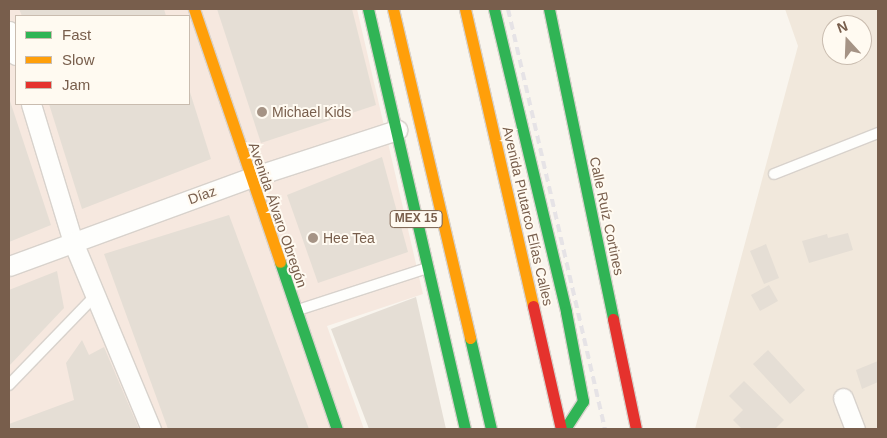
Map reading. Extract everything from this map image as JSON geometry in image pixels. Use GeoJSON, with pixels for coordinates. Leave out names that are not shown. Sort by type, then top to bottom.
{"type":"FeatureCollection","features":[{"type":"Feature","properties":{"kind":"main road","name":"Avenida Álvaro Obregón"},"geometry":{"type":"LineString","coordinates":[[194,9],[249,178],[337,429]]}},
{"type":"Feature","properties":{"kind":"main road","name":"MEX 15"},"geometry":{"type":"LineString","coordinates":[[368,9],[465,429]]}},
{"type":"Feature","properties":{"kind":"main road"},"geometry":{"type":"LineString","coordinates":[[393,9],[491,429]]}},
{"type":"Feature","properties":{"kind":"main road","name":"Avenida Plutarco Elías Calles"},"geometry":{"type":"LineString","coordinates":[[465,9],[563,429]]}},
{"type":"Feature","properties":{"kind":"main road"},"geometry":{"type":"LineString","coordinates":[[481,9],[490,48]]}},
{"type":"Feature","properties":{"kind":"main road"},"geometry":{"type":"LineString","coordinates":[[494,9],[566,312],[583,401],[563,429]]}},
{"type":"Feature","properties":{"kind":"main road","name":"Calle Ruíz Cortines"},"geometry":{"type":"LineString","coordinates":[[548,9],[636,429]]}},
{"type":"Feature","properties":{"kind":"main road"},"geometry":{"type":"LineString","coordinates":[[557,354],[565,412],[563,429]]}},
{"type":"Feature","properties":{"kind":"street"},"geometry":{"type":"LineString","coordinates":[[9,31],[15,52]]}},
{"type":"Feature","properties":{"kind":"street"},"geometry":{"type":"LineString","coordinates":[[31,105],[73,242],[97,294],[151,429]]}},
{"type":"Feature","properties":{"kind":"street","name":"Díaz"},"geometry":{"type":"LineString","coordinates":[[9,266],[249,178],[397,130]]}},
{"type":"Feature","properties":{"kind":"street"},"geometry":{"type":"LineString","coordinates":[[843,398],[855,429]]}},
{"type":"Feature","properties":{"kind":"lane"},"geometry":{"type":"LineString","coordinates":[[774,174],[878,133]]}},
{"type":"Feature","properties":{"kind":"lane"},"geometry":{"type":"LineString","coordinates":[[296,311],[428,268]]}},
{"type":"Feature","properties":{"kind":"lane"},"geometry":{"type":"LineString","coordinates":[[9,385],[97,294]]}},
{"type":"Feature","properties":{"kind":"shaded area"},"geometry":{"type":"Polygon","coordinates":[[[9,9],[357,9],[423,294],[327,326],[364,429],[9,429],[9,9]]]}},
{"type":"Feature","properties":{"kind":"shaded area"},"geometry":{"type":"Polygon","coordinates":[[[785,9],[878,9],[878,429],[695,429],[798,46],[785,9]]]}},
{"type":"Feature","properties":{"kind":"building"},"geometry":{"type":"Polygon","coordinates":[[[19,9],[164,9],[166,15],[22,15],[19,9]]]}},
{"type":"Feature","properties":{"kind":"building"},"geometry":{"type":"Polygon","coordinates":[[[217,9],[352,9],[376,105],[261,143],[217,9]]]}},
{"type":"Feature","properties":{"kind":"building"},"geometry":{"type":"Polygon","coordinates":[[[190,92],[211,159],[82,209],[49,105],[190,105],[190,92]]]}},
{"type":"Feature","properties":{"kind":"building"},"geometry":{"type":"Polygon","coordinates":[[[9,98],[51,225],[9,242],[9,98]]]}},
{"type":"Feature","properties":{"kind":"building"},"geometry":{"type":"Polygon","coordinates":[[[382,157],[408,252],[318,283],[287,195],[382,157]]]}},
{"type":"Feature","properties":{"kind":"building"},"geometry":{"type":"Polygon","coordinates":[[[229,215],[309,429],[168,429],[104,254],[229,215]]]}},
{"type":"Feature","properties":{"kind":"building"},"geometry":{"type":"Polygon","coordinates":[[[848,233],[853,250],[809,263],[802,241],[827,234],[828,238],[848,233]]]}},
{"type":"Feature","properties":{"kind":"building"},"geometry":{"type":"Polygon","coordinates":[[[766,244],[779,278],[764,284],[750,251],[766,244]]]}},
{"type":"Feature","properties":{"kind":"building"},"geometry":{"type":"Polygon","coordinates":[[[57,271],[64,308],[9,366],[9,290],[57,271]]]}},
{"type":"Feature","properties":{"kind":"building"},"geometry":{"type":"Polygon","coordinates":[[[769,285],[778,301],[760,311],[751,295],[769,285]]]}},
{"type":"Feature","properties":{"kind":"building"},"geometry":{"type":"Polygon","coordinates":[[[416,297],[446,429],[369,429],[331,329],[416,297]]]}},
{"type":"Feature","properties":{"kind":"building"},"geometry":{"type":"Polygon","coordinates":[[[82,340],[89,355],[104,347],[139,429],[9,429],[9,424],[74,400],[66,363],[82,340]]]}},
{"type":"Feature","properties":{"kind":"building"},"geometry":{"type":"Polygon","coordinates":[[[768,350],[805,390],[790,404],[753,364],[768,350]]]}},
{"type":"Feature","properties":{"kind":"building"},"geometry":{"type":"Polygon","coordinates":[[[878,361],[878,382],[862,389],[856,370],[878,361]]]}},
{"type":"Feature","properties":{"kind":"building"},"geometry":{"type":"Polygon","coordinates":[[[744,381],[784,420],[775,429],[742,429],[733,420],[743,410],[729,396],[744,381]]]}},
{"type":"Feature","properties":{"kind":"railway"},"geometry":{"type":"LineString","coordinates":[[508,9],[605,429]]}},
{"type":"Feature","properties":{"kind":"traffic: fast"},"geometry":{"type":"LineString","coordinates":[[368,9],[465,429]]}},
{"type":"Feature","properties":{"kind":"traffic: fast"},"geometry":{"type":"LineString","coordinates":[[494,9],[566,312],[583,401],[565,429]]}},
{"type":"Feature","properties":{"kind":"traffic: fast"},"geometry":{"type":"LineString","coordinates":[[549,9],[613,319]]}},
{"type":"Feature","properties":{"kind":"traffic: fast"},"geometry":{"type":"LineString","coordinates":[[280,262],[337,429]]}},
{"type":"Feature","properties":{"kind":"traffic: fast"},"geometry":{"type":"LineString","coordinates":[[470,338],[491,429]]}},
{"type":"Feature","properties":{"kind":"traffic: slow"},"geometry":{"type":"LineString","coordinates":[[194,9],[280,262]]}},
{"type":"Feature","properties":{"kind":"traffic: slow"},"geometry":{"type":"LineString","coordinates":[[393,9],[470,338]]}},
{"type":"Feature","properties":{"kind":"traffic: slow"},"geometry":{"type":"LineString","coordinates":[[465,9],[533,306]]}},
{"type":"Feature","properties":{"kind":"traffic: jam"},"geometry":{"type":"LineString","coordinates":[[533,306],[561,429]]}},
{"type":"Feature","properties":{"kind":"traffic: jam"},"geometry":{"type":"LineString","coordinates":[[613,319],[636,429]]}},
{"type":"Feature","properties":{"kind":"place","name":"Michael Kids"},"geometry":{"type":"Point","coordinates":[262,112]}},
{"type":"Feature","properties":{"kind":"place","name":"Hee Tea"},"geometry":{"type":"Point","coordinates":[313,238]}}]}
